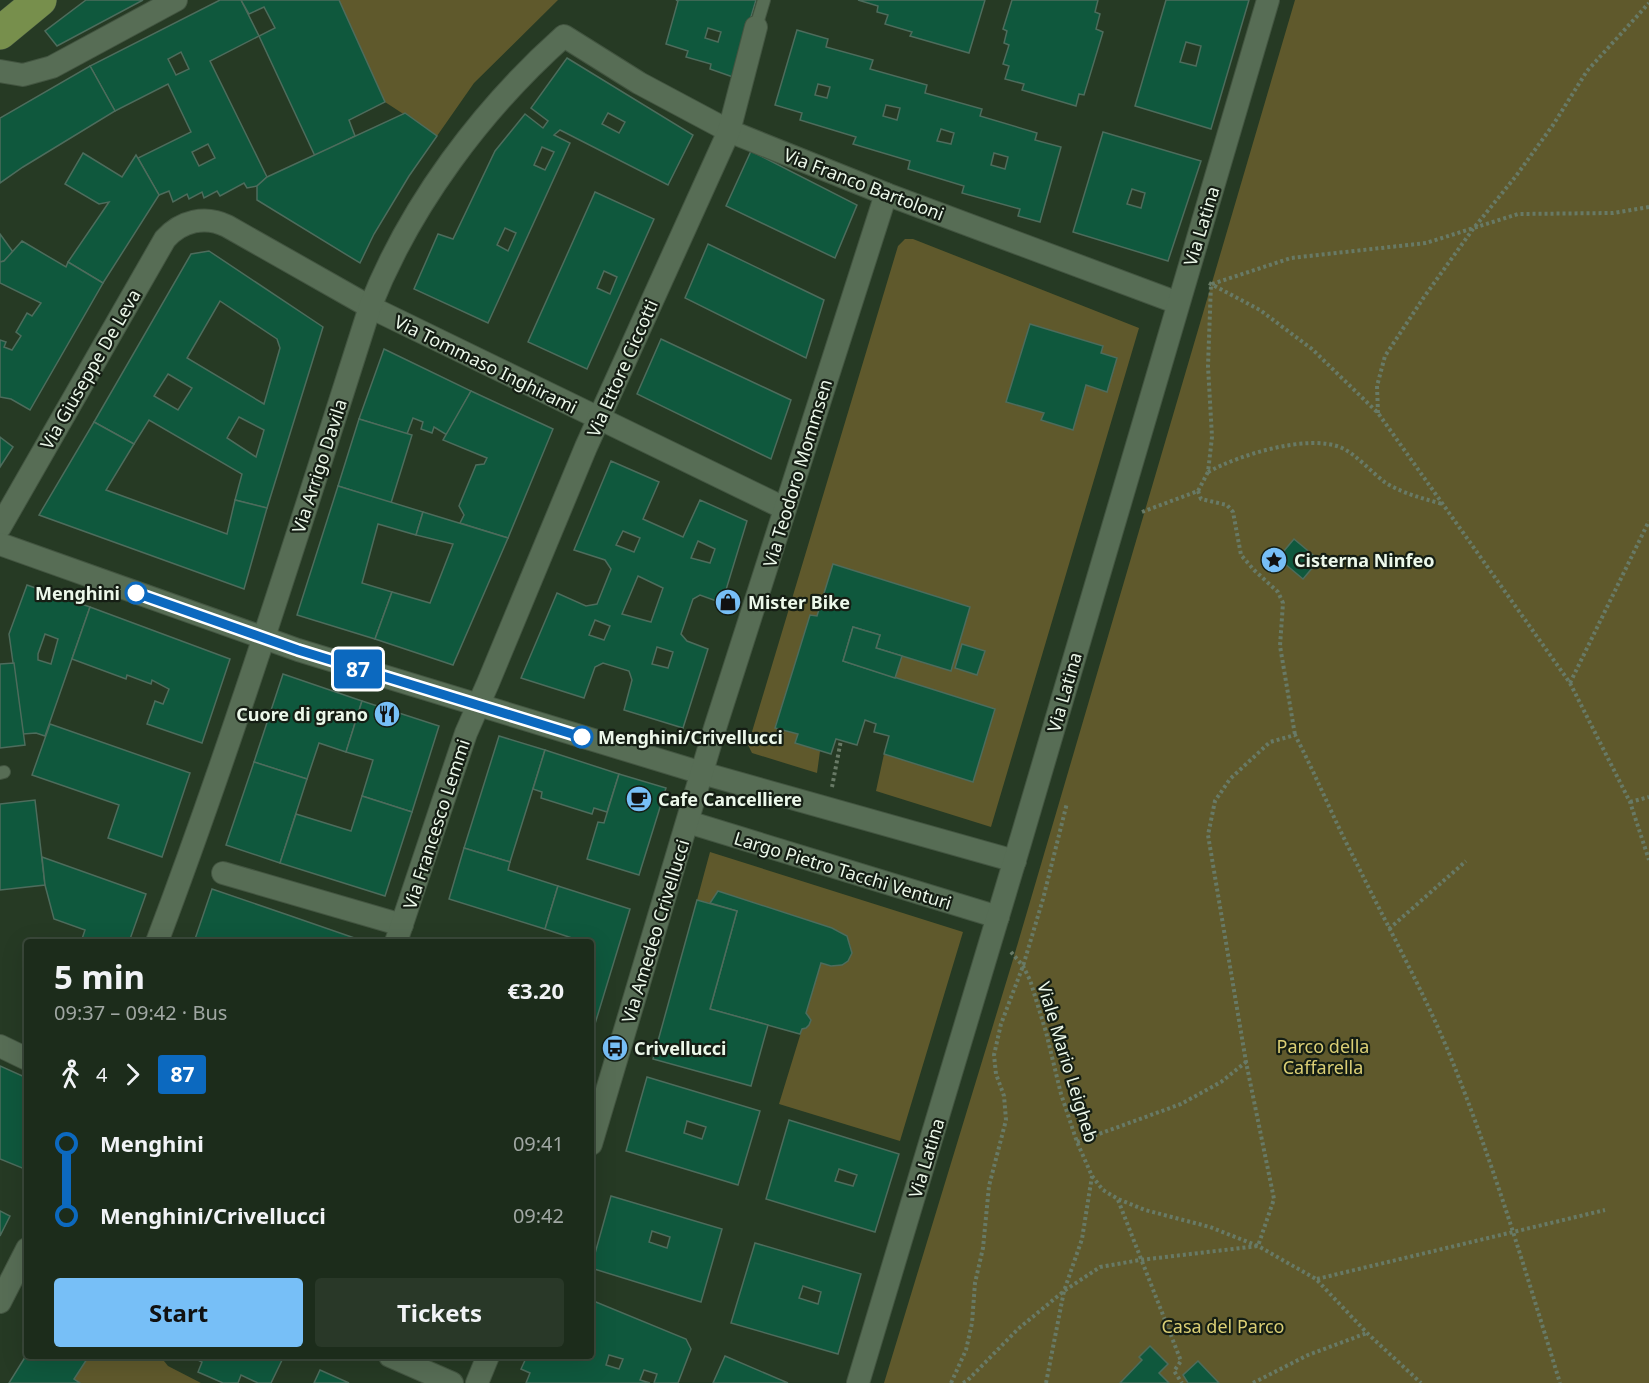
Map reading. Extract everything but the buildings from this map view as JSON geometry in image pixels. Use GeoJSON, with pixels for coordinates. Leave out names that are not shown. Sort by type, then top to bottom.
{"type":"FeatureCollection","features":[{"type":"Feature","properties":{"kind":"main road"},"geometry":{"type":"LineString","coordinates":[[0,33],[40,0]]}},
{"type":"Feature","properties":{"kind":"street"},"geometry":{"type":"LineString","coordinates":[[0,71],[23,75],[52,67],[177,0]]}},
{"type":"Feature","properties":{"kind":"street","name":"Via Latina"},"geometry":{"type":"LineString","coordinates":[[858,1383],[1015,861],[1268,0]]}},
{"type":"Feature","properties":{"kind":"street","name":"Via Ettore Ciccotti"},"geometry":{"type":"LineString","coordinates":[[478,706],[599,418],[729,131],[756,27]]}},
{"type":"Feature","properties":{"kind":"street","name":"Via Franco Bartoloni"},"geometry":{"type":"LineString","coordinates":[[564,36],[639,83],[729,131],[886,194],[1178,303]]}},
{"type":"Feature","properties":{"kind":"street","name":"Via Arrigo Davila"},"geometry":{"type":"LineString","coordinates":[[158,939],[264,639],[380,280],[402,236],[447,167],[486,115],[508,90],[564,36]]}},
{"type":"Feature","properties":{"kind":"street","name":"Via Teodoro Mommsen"},"geometry":{"type":"LineString","coordinates":[[688,822],[784,508],[886,194]]}},
{"type":"Feature","properties":{"kind":"street","name":"Via Tommaso Inghirami"},"geometry":{"type":"LineString","coordinates":[[191,222],[210,219],[227,226],[370,307],[784,508]]}},
{"type":"Feature","properties":{"kind":"street","name":"Via Giuseppe De Leva"},"geometry":{"type":"LineString","coordinates":[[0,527],[165,239],[174,230],[191,222]]}},
{"type":"Feature","properties":{"kind":"street"},"geometry":{"type":"LineString","coordinates":[[0,544],[264,639],[478,706],[702,773],[1015,861]]}},
{"type":"Feature","properties":{"kind":"street","name":"Via Francesco Lemmi"},"geometry":{"type":"LineString","coordinates":[[399,933],[466,733],[478,706]]}},
{"type":"Feature","properties":{"kind":"street","name":"Largo Pietro Tacchi Venturi"},"geometry":{"type":"LineString","coordinates":[[688,822],[998,917]]}},
{"type":"Feature","properties":{"kind":"street","name":"Via Amedeo Crivellucci"},"geometry":{"type":"LineString","coordinates":[[594,1134],[688,822]]}},
{"type":"Feature","properties":{"kind":"street"},"geometry":{"type":"LineString","coordinates":[[223,873],[399,933]]}},
{"type":"Feature","properties":{"kind":"street"},"geometry":{"type":"LineString","coordinates":[[0,1046],[24,1058]]}},
{"type":"Feature","properties":{"kind":"street"},"geometry":{"type":"LineString","coordinates":[[0,1302],[24,1255]]}},
{"type":"Feature","properties":{"kind":"street"},"geometry":{"type":"LineString","coordinates":[[397,1359],[452,1383]]}},
{"type":"Feature","properties":{"kind":"street"},"geometry":{"type":"LineString","coordinates":[[477,1383],[487,1359]]}},
{"type":"Feature","properties":{"kind":"lane"},"geometry":{"type":"LineString","coordinates":[[756,27],[764,0]]}},
{"type":"Feature","properties":{"kind":"path"},"geometry":{"type":"LineString","coordinates":[[1378,413],[1377,386],[1385,356],[1473,229],[1516,176],[1587,70],[1649,3]]}},
{"type":"Feature","properties":{"kind":"path"},"geometry":{"type":"LineString","coordinates":[[1211,284],[1291,258],[1426,243],[1518,214],[1613,213],[1649,207]]}},
{"type":"Feature","properties":{"kind":"path"},"geometry":{"type":"LineString","coordinates":[[1211,284],[1260,310],[1312,349],[1378,413],[1570,683],[1630,802],[1649,860]]}},
{"type":"Feature","properties":{"kind":"path"},"geometry":{"type":"LineString","coordinates":[[1142,512],[1198,491],[1208,472],[1212,437],[1208,366],[1211,284]]}},
{"type":"Feature","properties":{"kind":"path"},"geometry":{"type":"LineString","coordinates":[[1208,472],[1228,461],[1312,442],[1342,448],[1385,482],[1408,495],[1443,504]]}},
{"type":"Feature","properties":{"kind":"path"},"geometry":{"type":"LineString","coordinates":[[1198,491],[1201,499],[1212,503],[1227,504],[1233,512],[1241,555],[1278,592],[1283,603],[1280,646],[1295,735],[1412,973],[1452,1061],[1476,1122],[1513,1232],[1560,1383]]}},
{"type":"Feature","properties":{"kind":"path"},"geometry":{"type":"LineString","coordinates":[[1570,683],[1649,521]]}},
{"type":"Feature","properties":{"kind":"path"},"geometry":{"type":"LineString","coordinates":[[963,1383],[1018,1329],[1064,1291],[1100,1267],[1258,1246],[1274,1198],[1246,1062],[1208,835],[1215,801],[1230,779],[1270,742],[1295,735]]}},
{"type":"Feature","properties":{"kind":"path"},"geometry":{"type":"LineString","coordinates":[[828,808],[841,740]]}},
{"type":"Feature","properties":{"kind":"path"},"geometry":{"type":"LineString","coordinates":[[1630,802],[1649,797]]}},
{"type":"Feature","properties":{"kind":"path"},"geometry":{"type":"LineString","coordinates":[[951,1383],[954,1372],[966,1350],[972,1323],[975,1283],[983,1248],[989,1186],[1006,1120],[1004,1096],[996,1074],[994,1055],[1001,1024],[1023,966],[1043,898],[1067,803]]}},
{"type":"Feature","properties":{"kind":"path"},"geometry":{"type":"LineString","coordinates":[[1389,929],[1466,861]]}},
{"type":"Feature","properties":{"kind":"path","name":"Viale Mario Leigheb"},"geometry":{"type":"LineString","coordinates":[[1014,956],[1023,966],[1030,980],[1061,1094],[1077,1142],[1092,1176],[1104,1190],[1118,1200],[1145,1210],[1210,1227],[1258,1246],[1316,1279],[1367,1333],[1421,1383]]}},
{"type":"Feature","properties":{"kind":"path"},"geometry":{"type":"LineString","coordinates":[[1077,1142],[1181,1104],[1221,1082],[1246,1062]]}},
{"type":"Feature","properties":{"kind":"path"},"geometry":{"type":"LineString","coordinates":[[1046,1383],[1064,1291],[1082,1239],[1092,1176]]}},
{"type":"Feature","properties":{"kind":"path"},"geometry":{"type":"LineString","coordinates":[[1118,1200],[1181,1361],[1174,1371],[1182,1383]]}},
{"type":"Feature","properties":{"kind":"path"},"geometry":{"type":"LineString","coordinates":[[1316,1279],[1605,1210]]}},
{"type":"Feature","properties":{"kind":"path"},"geometry":{"type":"LineString","coordinates":[[1254,1383],[1308,1355],[1367,1333]]}},
{"type":"Feature","properties":{"kind":"green space"},"geometry":{"type":"Polygon","coordinates":[[[339,0],[558,0],[474,83],[437,136],[385,102],[339,0]]]}},
{"type":"Feature","properties":{"kind":"green space","name":"Parco della Caffarella"},"geometry":{"type":"Polygon","coordinates":[[[1295,0],[1649,0],[1649,1383],[884,1383],[1012,963],[1295,0]]]}},
{"type":"Feature","properties":{"kind":"green space"},"geometry":{"type":"Polygon","coordinates":[[[905,239],[913,239],[1139,328],[991,827],[876,791],[884,754],[973,782],[995,709],[895,678],[902,656],[951,671],[970,607],[833,564],[817,616],[810,615],[775,727],[798,734],[796,743],[820,751],[817,773],[752,753],[748,745],[898,246],[905,239]],[[1030,324],[1007,402],[1044,413],[1042,420],[1073,430],[1086,385],[1107,392],[1117,358],[1101,353],[1102,346],[1030,324]]]}},
{"type":"Feature","properties":{"kind":"green space"},"geometry":{"type":"Polygon","coordinates":[[[710,852],[963,932],[900,1141],[779,1104],[802,1029],[806,1028],[811,1020],[806,1013],[821,963],[831,966],[852,953],[847,938],[839,931],[719,892],[710,903],[697,900],[710,852]]]}},
{"type":"Feature","properties":{"kind":"green space"},"geometry":{"type":"Polygon","coordinates":[[[87,1359],[162,1359],[168,1366],[201,1383],[80,1383],[74,1379],[87,1359]]]}},
{"type":"Feature","properties":{"kind":"bus line","name":"87"},"geometry":{"type":"LineString","coordinates":[[136,593],[298,650],[582,737]]}},
{"type":"Feature","properties":{"kind":"place","name":"Cisterna Ninfeo"},"geometry":{"type":"Point","coordinates":[1274,560]}},
{"type":"Feature","properties":{"kind":"place","name":"Menghini"},"geometry":{"type":"Point","coordinates":[136,593]}},
{"type":"Feature","properties":{"kind":"place","name":"Mister Bike"},"geometry":{"type":"Point","coordinates":[728,602]}},
{"type":"Feature","properties":{"kind":"place","name":"Cuore di grano"},"geometry":{"type":"Point","coordinates":[387,714]}},
{"type":"Feature","properties":{"kind":"place","name":"Menghini/Crivellucci"},"geometry":{"type":"Point","coordinates":[582,737]}},
{"type":"Feature","properties":{"kind":"place","name":"Cafe Cancelliere"},"geometry":{"type":"Point","coordinates":[639,799]}},
{"type":"Feature","properties":{"kind":"place","name":"Crivellucci"},"geometry":{"type":"Point","coordinates":[615,1048]}},
{"type":"Feature","properties":{"kind":"park label","name":"Casa del Parco"},"geometry":{"type":"Point","coordinates":[1223,1326]}}]}
